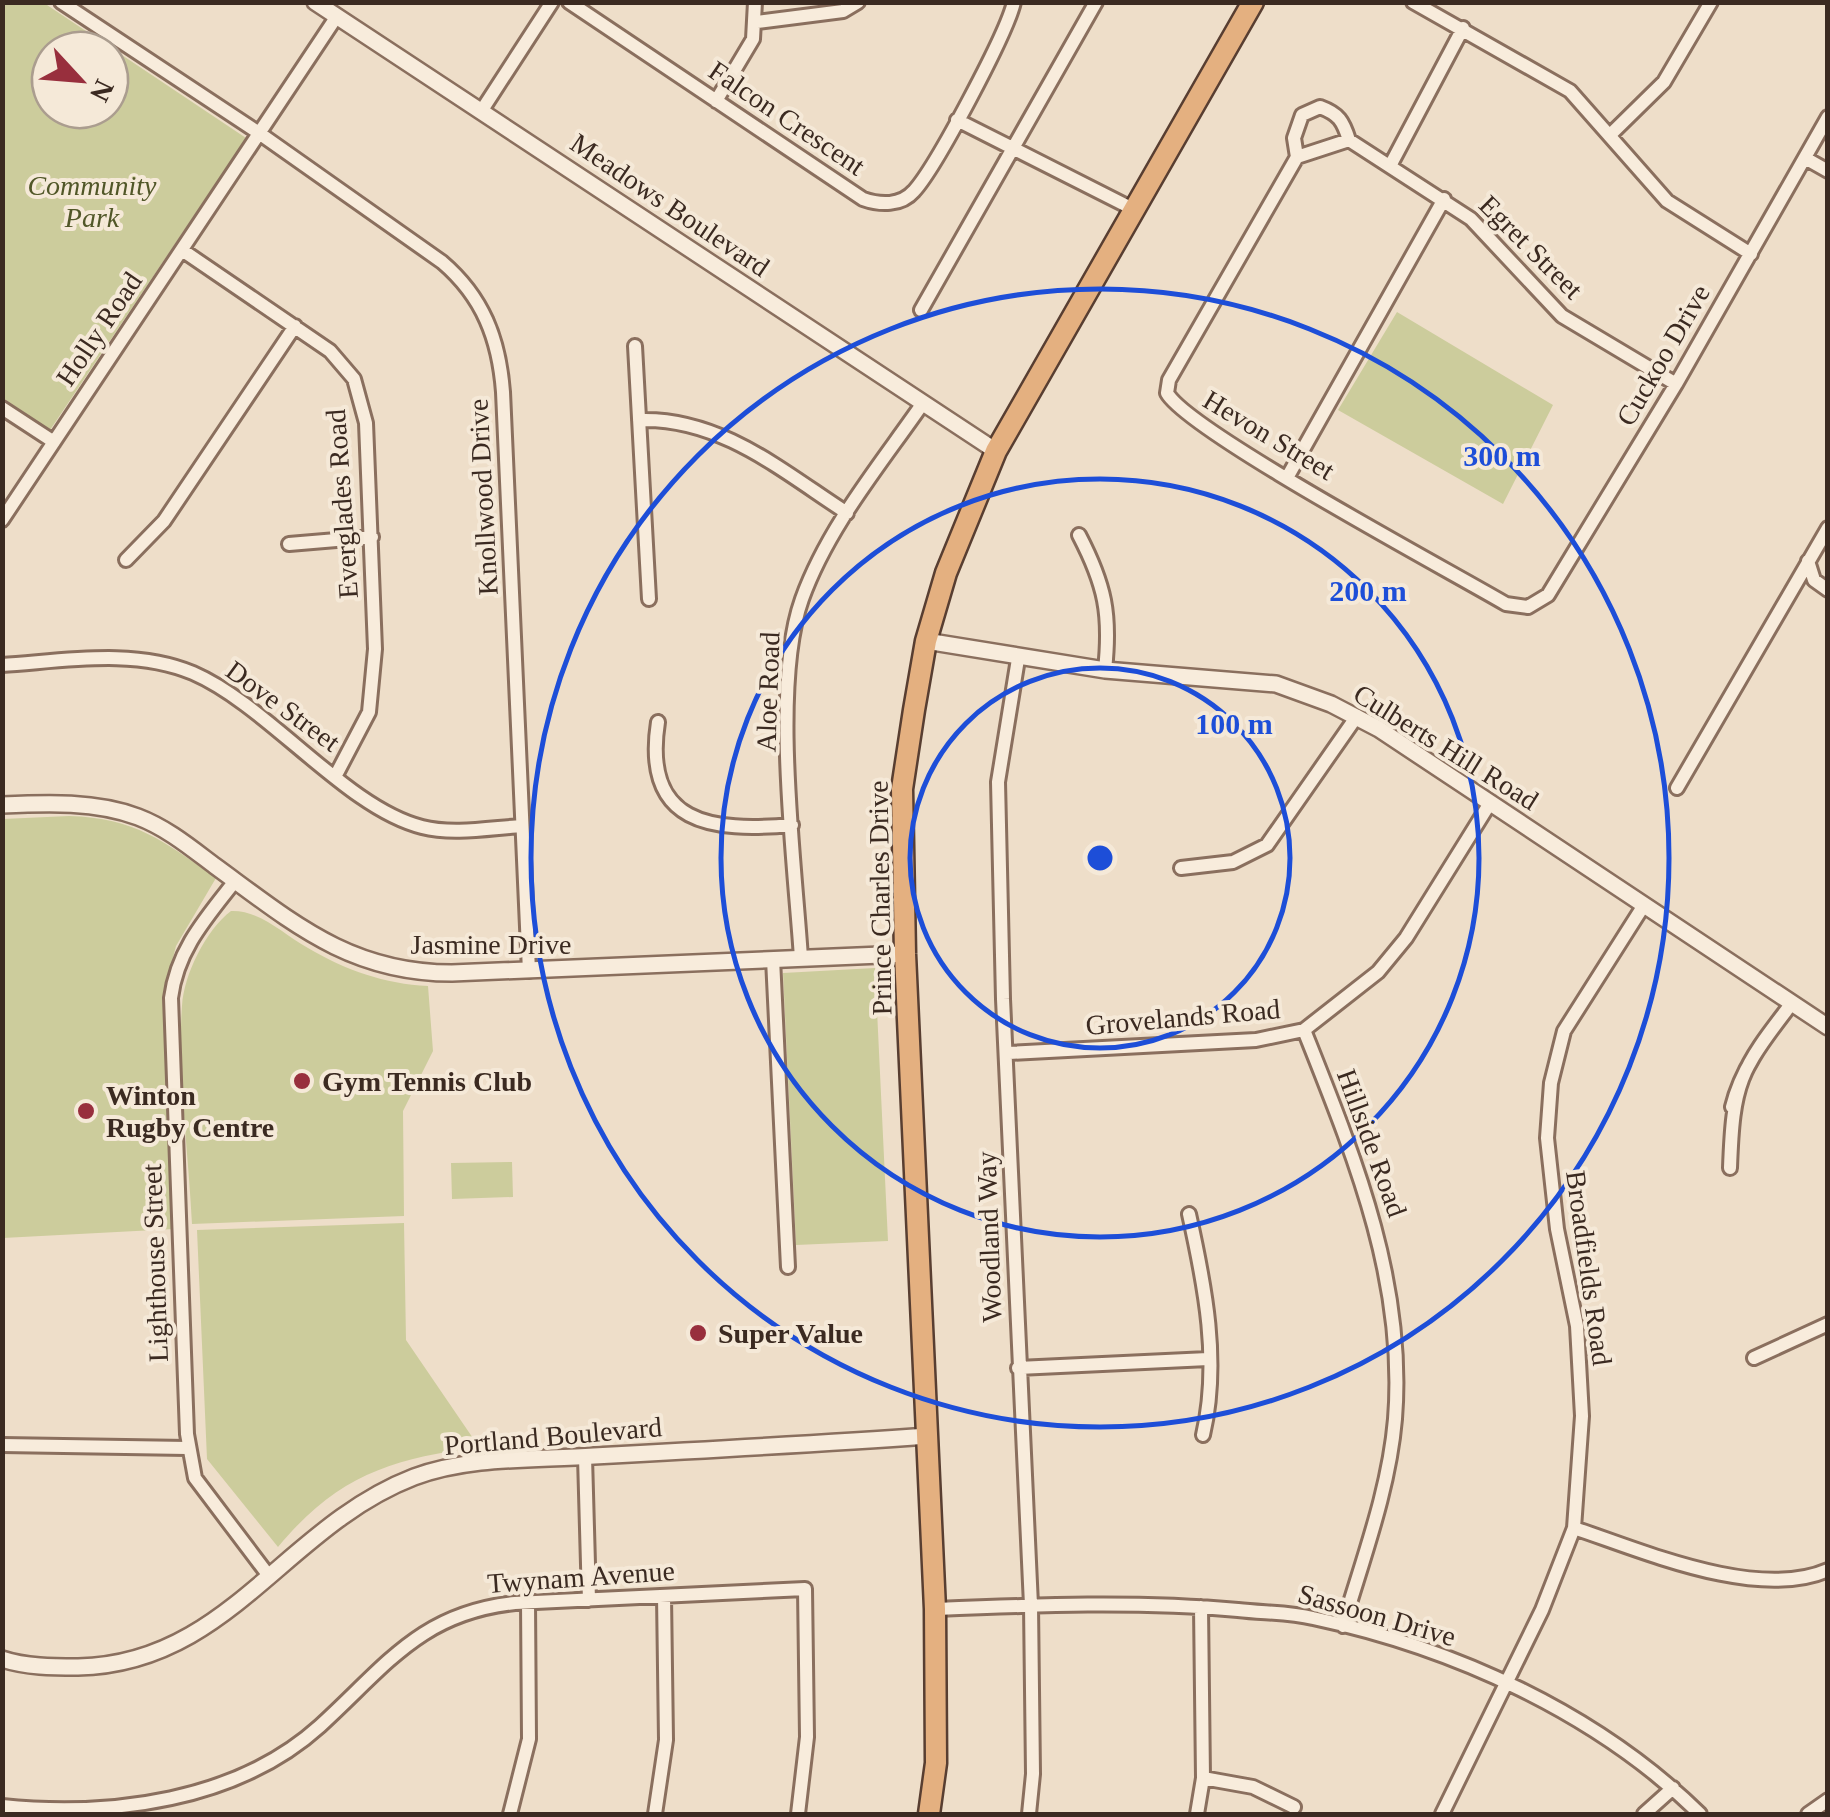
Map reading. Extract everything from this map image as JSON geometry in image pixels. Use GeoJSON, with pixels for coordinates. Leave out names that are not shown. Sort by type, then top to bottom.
{"type":"FeatureCollection","features":[{"type":"Feature","properties":{"kind":"highway","name":"Prince Charles Drive"},"geometry":{"type":"LineString","coordinates":[[929,1814],[936,1763],[936,1608],[905,954],[902,789],[926,641],[946,573],[996,451],[1253,2]]}},
{"type":"Feature","properties":{"kind":"street","name":"Knollwood Drive"},"geometry":{"type":"LineString","coordinates":[[61,2],[259,133],[452,271],[477,298],[492,329],[504,392],[529,971]]}},
{"type":"Feature","properties":{"kind":"street","name":"Meadows Boulevard"},"geometry":{"type":"LineString","coordinates":[[316,2],[996,451]]}},
{"type":"Feature","properties":{"kind":"street"},"geometry":{"type":"LineString","coordinates":[[482,110],[552,2]]}},
{"type":"Feature","properties":{"kind":"street","name":"Falcon Crescent"},"geometry":{"type":"LineString","coordinates":[[569,2],[876,203],[902,200],[914,192],[957,120],[1014,2]]}},
{"type":"Feature","properties":{"kind":"street"},"geometry":{"type":"LineString","coordinates":[[716,101],[746,56],[757,22],[755,2]]}},
{"type":"Feature","properties":{"kind":"street"},"geometry":{"type":"LineString","coordinates":[[757,22],[843,11],[858,2]]}},
{"type":"Feature","properties":{"kind":"street"},"geometry":{"type":"LineString","coordinates":[[922,310],[1096,2]]}},
{"type":"Feature","properties":{"kind":"street"},"geometry":{"type":"LineString","coordinates":[[1412,2],[1570,91],[1667,200],[1750,254]]}},
{"type":"Feature","properties":{"kind":"street"},"geometry":{"type":"LineString","coordinates":[[1610,135],[1664,82],[1711,2]]}},
{"type":"Feature","properties":{"kind":"street","name":"Holly Road"},"geometry":{"type":"LineString","coordinates":[[2,520],[337,16]]}},
{"type":"Feature","properties":{"kind":"street"},"geometry":{"type":"LineString","coordinates":[[1390,166],[1463,28]]}},
{"type":"Feature","properties":{"kind":"street","name":"Hevon Street"},"geometry":{"type":"LineString","coordinates":[[1350,140],[1340,117],[1320,107],[1311,109],[1296,127],[1297,157],[1169,380],[1167,392],[1182,413],[1506,604],[1528,607]]}},
{"type":"Feature","properties":{"kind":"street","name":"Cuckoo Drive"},"geometry":{"type":"LineString","coordinates":[[1528,607],[1548,595],[1676,384],[1828,117]]}},
{"type":"Feature","properties":{"kind":"street"},"geometry":{"type":"LineString","coordinates":[[957,120],[1133,208]]}},
{"type":"Feature","properties":{"kind":"street"},"geometry":{"type":"LineString","coordinates":[[1297,157],[1350,140]]}},
{"type":"Feature","properties":{"kind":"street","name":"Egret Street"},"geometry":{"type":"LineString","coordinates":[[1350,140],[1471,219],[1562,316],[1676,384]]}},
{"type":"Feature","properties":{"kind":"street"},"geometry":{"type":"LineString","coordinates":[[1805,158],[1828,170]]}},
{"type":"Feature","properties":{"kind":"street"},"geometry":{"type":"LineString","coordinates":[[1288,476],[1444,199]]}},
{"type":"Feature","properties":{"kind":"street","name":"Everglades Road"},"geometry":{"type":"LineString","coordinates":[[182,250],[339,358],[357,386],[367,435],[374,687],[364,726],[336,775]]}},
{"type":"Feature","properties":{"kind":"street"},"geometry":{"type":"LineString","coordinates":[[126,560],[140,551],[164,521],[295,326]]}},
{"type":"Feature","properties":{"kind":"street"},"geometry":{"type":"LineString","coordinates":[[635,346],[649,599]]}},
{"type":"Feature","properties":{"kind":"street","name":"Aloe Road"},"geometry":{"type":"LineString","coordinates":[[802,958],[792,824],[793,632],[814,572],[847,513],[923,403]]}},
{"type":"Feature","properties":{"kind":"street"},"geometry":{"type":"LineString","coordinates":[[2,408],[54,442]]}},
{"type":"Feature","properties":{"kind":"street"},"geometry":{"type":"LineString","coordinates":[[639,420],[690,423],[722,434],[847,513]]}},
{"type":"Feature","properties":{"kind":"street"},"geometry":{"type":"LineString","coordinates":[[1677,788],[1828,528]]}},
{"type":"Feature","properties":{"kind":"street"},"geometry":{"type":"LineString","coordinates":[[1079,534],[1102,578],[1110,627],[1104,670]]}},
{"type":"Feature","properties":{"kind":"street"},"geometry":{"type":"LineString","coordinates":[[289,544],[372,537]]}},
{"type":"Feature","properties":{"kind":"street"},"geometry":{"type":"LineString","coordinates":[[1808,561],[1814,580],[1828,590]]}},
{"type":"Feature","properties":{"kind":"street","name":"Culberts Hill Road"},"geometry":{"type":"LineString","coordinates":[[926,641],[1104,670],[1276,684],[1356,716],[1828,1027]]}},
{"type":"Feature","properties":{"kind":"street","name":"Dove Street"},"geometry":{"type":"LineString","coordinates":[[2,665],[120,659],[166,664],[226,692],[381,808],[418,826],[522,826]]}},
{"type":"Feature","properties":{"kind":"street","name":"Woodland Way"},"geometry":{"type":"LineString","coordinates":[[1018,659],[998,782],[1018,1368],[1032,1605],[1029,1814]]}},
{"type":"Feature","properties":{"kind":"street"},"geometry":{"type":"LineString","coordinates":[[1181,868],[1233,862],[1268,845],[1356,716]]}},
{"type":"Feature","properties":{"kind":"street"},"geometry":{"type":"LineString","coordinates":[[658,722],[656,765],[664,788],[683,813],[708,825],[733,828],[792,824]]}},
{"type":"Feature","properties":{"kind":"street","name":"Grovelands Road"},"geometry":{"type":"LineString","coordinates":[[1009,1053],[1256,1040],[1304,1030],[1378,972],[1406,938],[1490,802]]}},
{"type":"Feature","properties":{"kind":"street","name":"Jasmine Drive"},"geometry":{"type":"LineString","coordinates":[[2,805],[76,805],[126,813],[175,836],[320,940],[368,963],[430,973],[905,954]]}},
{"type":"Feature","properties":{"kind":"street","name":"Lighthouse Street"},"geometry":{"type":"LineString","coordinates":[[236,881],[189,942],[178,966],[171,998],[187,1448],[195,1478],[269,1576]]}},
{"type":"Feature","properties":{"kind":"street","name":"Broadfields Road"},"geometry":{"type":"LineString","coordinates":[[1442,1814],[1508,1682],[1574,1528],[1582,1416],[1576,1326],[1557,1228],[1546,1138],[1551,1083],[1564,1031],[1644,905]]}},
{"type":"Feature","properties":{"kind":"street"},"geometry":{"type":"LineString","coordinates":[[773,959],[788,1266]]}},
{"type":"Feature","properties":{"kind":"street"},"geometry":{"type":"LineString","coordinates":[[1730,1168],[1732,1107],[1739,1078],[1792,1003]]}},
{"type":"Feature","properties":{"kind":"street","name":"Hillside Road"},"geometry":{"type":"LineString","coordinates":[[1304,1030],[1364,1180],[1382,1248],[1394,1334],[1395,1418],[1384,1490],[1343,1626]]}},
{"type":"Feature","properties":{"kind":"street"},"geometry":{"type":"LineString","coordinates":[[1189,1214],[1204,1279],[1211,1401],[1204,1435]]}},
{"type":"Feature","properties":{"kind":"street"},"geometry":{"type":"LineString","coordinates":[[1754,1358],[1828,1324]]}},
{"type":"Feature","properties":{"kind":"street"},"geometry":{"type":"LineString","coordinates":[[1018,1368],[1208,1360]]}},
{"type":"Feature","properties":{"kind":"street","name":"Portland Boulevard"},"geometry":{"type":"LineString","coordinates":[[2,1660],[68,1667],[146,1658],[202,1632],[336,1518],[418,1476],[474,1464],[928,1436]]}},
{"type":"Feature","properties":{"kind":"street"},"geometry":{"type":"LineString","coordinates":[[2,1445],[187,1448]]}},
{"type":"Feature","properties":{"kind":"street"},"geometry":{"type":"LineString","coordinates":[[585,1457],[589,1600]]}},
{"type":"Feature","properties":{"kind":"street"},"geometry":{"type":"LineString","coordinates":[[1574,1528],[1737,1577],[1814,1576],[1828,1570]]}},
{"type":"Feature","properties":{"kind":"street","name":"Twynam Avenue"},"geometry":{"type":"LineString","coordinates":[[2,1806],[39,1812],[170,1801],[235,1781],[302,1741],[391,1657],[440,1621],[474,1609],[528,1602],[806,1590],[807,1738],[798,1814]]}},
{"type":"Feature","properties":{"kind":"street"},"geometry":{"type":"LineString","coordinates":[[655,1814],[666,1740],[664,1596]]}},
{"type":"Feature","properties":{"kind":"street"},"geometry":{"type":"LineString","coordinates":[[510,1814],[529,1738],[528,1602]]}},
{"type":"Feature","properties":{"kind":"street"},"geometry":{"type":"LineString","coordinates":[[1196,1814],[1203,1778],[1201,1607]]}},
{"type":"Feature","properties":{"kind":"street","name":"Sassoon Drive"},"geometry":{"type":"LineString","coordinates":[[936,1608],[1201,1607],[1311,1617],[1508,1682],[1593,1729],[1673,1788],[1700,1814]]}},
{"type":"Feature","properties":{"kind":"street"},"geometry":{"type":"LineString","coordinates":[[1203,1778],[1253,1787],[1294,1807]]}},
{"type":"Feature","properties":{"kind":"street"},"geometry":{"type":"LineString","coordinates":[[1644,1814],[1673,1788]]}},
{"type":"Feature","properties":{"kind":"street"},"geometry":{"type":"LineString","coordinates":[[1808,1814],[1828,1800]]}},
{"type":"Feature","properties":{"kind":"green space","name":"Community Park"},"geometry":{"type":"Polygon","coordinates":[[[7,3],[44,3],[84,30],[30,30],[30,130],[130,130],[130,60],[246,138],[50,430],[3,398],[2,9],[7,3]]]}},
{"type":"Feature","properties":{"kind":"green space"},"geometry":{"type":"Polygon","coordinates":[[[1397,312],[1553,405],[1503,504],[1338,410],[1397,312]]]}},
{"type":"Feature","properties":{"kind":"green space","name":"Winton Rugby Centre"},"geometry":{"type":"Polygon","coordinates":[[[69,816],[112,821],[148,834],[216,878],[176,946],[164,994],[174,1229],[3,1238],[3,819],[69,816]]]}},
{"type":"Feature","properties":{"kind":"green space","name":"Gym Tennis Club"},"geometry":{"type":"Polygon","coordinates":[[[231,911],[252,914],[351,969],[381,979],[428,986],[433,1051],[403,1111],[404,1216],[192,1224],[182,1086],[182,1006],[198,954],[213,929],[231,911]]]}},
{"type":"Feature","properties":{"kind":"green space"},"geometry":{"type":"Polygon","coordinates":[[[875,968],[888,1241],[796,1245],[783,973],[875,968]]]}},
{"type":"Feature","properties":{"kind":"green space"},"geometry":{"type":"Polygon","coordinates":[[[512,1162],[513,1197],[452,1199],[451,1163],[512,1162]]]}},
{"type":"Feature","properties":{"kind":"green space"},"geometry":{"type":"Polygon","coordinates":[[[404,1223],[406,1340],[479,1447],[418,1458],[367,1475],[322,1503],[278,1547],[207,1459],[197,1230],[404,1223]]]}},
{"type":"Feature","properties":{"kind":"place","name":"Gym Tennis Club"},"geometry":{"type":"Point","coordinates":[302,1081]}},
{"type":"Feature","properties":{"kind":"place","name":"Winton Rugby Centre"},"geometry":{"type":"Point","coordinates":[86,1111]}},
{"type":"Feature","properties":{"kind":"place","name":"Super Value"},"geometry":{"type":"Point","coordinates":[698,1333]}}]}
